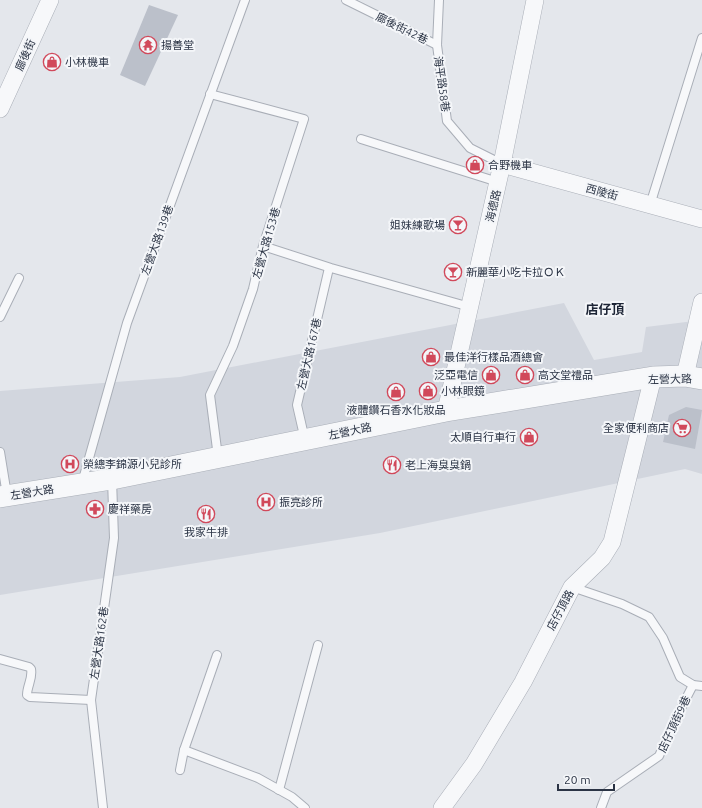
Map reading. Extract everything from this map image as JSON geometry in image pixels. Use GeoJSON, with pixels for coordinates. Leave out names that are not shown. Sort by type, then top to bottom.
{"type":"FeatureCollection","features":[{"type":"Feature","properties":{"kind":"street","name":"廍後街"},"geometry":{"type":"LineString","coordinates":[[0,109],[50,0]]}},
{"type":"Feature","properties":{"kind":"street","name":"海德路"},"geometry":{"type":"LineString","coordinates":[[446,411],[502,164],[535,0]]}},
{"type":"Feature","properties":{"kind":"street","name":"西陵街"},"geometry":{"type":"LineString","coordinates":[[502,164],[702,219]]}},
{"type":"Feature","properties":{"kind":"street"},"geometry":{"type":"LineString","coordinates":[[694,378],[702,302]]}},
{"type":"Feature","properties":{"kind":"street","name":"左營大路"},"geometry":{"type":"LineString","coordinates":[[4,496],[112,479],[446,411],[653,377],[694,378]]}},
{"type":"Feature","properties":{"kind":"street","name":"店仔頂路"},"geometry":{"type":"LineString","coordinates":[[450,806],[523,682],[572,587],[602,558],[612,542],[653,377]]}},
{"type":"Feature","properties":{"kind":"lane","name":"左營大路139巷"},"geometry":{"type":"LineString","coordinates":[[82,484],[127,323],[210,94],[246,0]]}},
{"type":"Feature","properties":{"kind":"lane","name":"廍後街42巷"},"geometry":{"type":"LineString","coordinates":[[346,0],[437,45]]}},
{"type":"Feature","properties":{"kind":"lane","name":"海平路58巷"},"geometry":{"type":"LineString","coordinates":[[439,0],[437,45],[447,121],[470,148],[502,164]]}},
{"type":"Feature","properties":{"kind":"lane"},"geometry":{"type":"LineString","coordinates":[[650,205],[702,38]]}},
{"type":"Feature","properties":{"kind":"lane","name":"左營大路153巷"},"geometry":{"type":"LineString","coordinates":[[210,94],[304,119],[263,246],[253,289],[233,346],[210,395],[218,458]]}},
{"type":"Feature","properties":{"kind":"lane"},"geometry":{"type":"LineString","coordinates":[[361,139],[498,182]]}},
{"type":"Feature","properties":{"kind":"lane"},"geometry":{"type":"LineString","coordinates":[[263,246],[329,268],[470,307]]}},
{"type":"Feature","properties":{"kind":"lane","name":"左營大路167巷"},"geometry":{"type":"LineString","coordinates":[[305,440],[297,405],[329,268]]}},
{"type":"Feature","properties":{"kind":"lane"},"geometry":{"type":"LineString","coordinates":[[0,317],[18,278]]}},
{"type":"Feature","properties":{"kind":"lane"},"geometry":{"type":"LineString","coordinates":[[0,452],[4,496]]}},
{"type":"Feature","properties":{"kind":"lane","name":"左營大路162巷"},"geometry":{"type":"LineString","coordinates":[[103,808],[91,700],[114,538],[112,479]]}},
{"type":"Feature","properties":{"kind":"lane"},"geometry":{"type":"LineString","coordinates":[[572,587],[622,604],[649,617],[663,638],[680,676],[692,685],[702,686]]}},
{"type":"Feature","properties":{"kind":"lane"},"geometry":{"type":"LineString","coordinates":[[279,790],[318,645]]}},
{"type":"Feature","properties":{"kind":"lane"},"geometry":{"type":"LineString","coordinates":[[180,770],[184,750],[217,655]]}},
{"type":"Feature","properties":{"kind":"lane"},"geometry":{"type":"LineString","coordinates":[[0,658],[29,667],[32,670],[27,691],[27,695],[30,697],[91,700]]}},
{"type":"Feature","properties":{"kind":"lane","name":"店仔頂街9巷"},"geometry":{"type":"LineString","coordinates":[[601,808],[607,792],[660,756],[674,722],[692,685]]}},
{"type":"Feature","properties":{"kind":"lane"},"geometry":{"type":"LineString","coordinates":[[184,750],[258,778],[292,798],[305,808]]}},
{"type":"Feature","properties":{"kind":"shaded area"},"geometry":{"type":"Polygon","coordinates":[[[564,303],[594,360],[642,352],[646,327],[702,320],[702,474],[685,469],[380,533],[0,595],[0,391],[180,377],[564,303]]]}},
{"type":"Feature","properties":{"kind":"building","name":"揚善堂"},"geometry":{"type":"Polygon","coordinates":[[[149,5],[178,15],[145,86],[120,75],[149,5]]]}},
{"type":"Feature","properties":{"kind":"building","name":"全家便利商店"},"geometry":{"type":"Polygon","coordinates":[[[686,407],[702,410],[695,449],[663,442],[669,415],[686,407]]]}},
{"type":"Feature","properties":{"kind":"place","name":"揚善堂"},"geometry":{"type":"Point","coordinates":[148,45]}},
{"type":"Feature","properties":{"kind":"place","name":"小林機車"},"geometry":{"type":"Point","coordinates":[52,62]}},
{"type":"Feature","properties":{"kind":"place","name":"合野機車"},"geometry":{"type":"Point","coordinates":[475,165]}},
{"type":"Feature","properties":{"kind":"place","name":"姐妹練歌場"},"geometry":{"type":"Point","coordinates":[458,225]}},
{"type":"Feature","properties":{"kind":"place","name":"新麗華小吃卡拉ＯＫ"},"geometry":{"type":"Point","coordinates":[453,272]}},
{"type":"Feature","properties":{"kind":"place","name":"最佳洋行樣品酒總會"},"geometry":{"type":"Point","coordinates":[431,357]}},
{"type":"Feature","properties":{"kind":"place","name":"泛亞電信"},"geometry":{"type":"Point","coordinates":[491,375]}},
{"type":"Feature","properties":{"kind":"place","name":"高文堂禮品"},"geometry":{"type":"Point","coordinates":[525,375]}},
{"type":"Feature","properties":{"kind":"place","name":"小林眼鏡"},"geometry":{"type":"Point","coordinates":[428,391]}},
{"type":"Feature","properties":{"kind":"place","name":"液體鑽石香水化妝品"},"geometry":{"type":"Point","coordinates":[396,392]}},
{"type":"Feature","properties":{"kind":"place","name":"全家便利商店"},"geometry":{"type":"Point","coordinates":[682,428]}},
{"type":"Feature","properties":{"kind":"place","name":"太順自行車行"},"geometry":{"type":"Point","coordinates":[529,437]}},
{"type":"Feature","properties":{"kind":"place","name":"榮總李錦源小兒診所"},"geometry":{"type":"Point","coordinates":[70,464]}},
{"type":"Feature","properties":{"kind":"place","name":"老上海臭臭鍋"},"geometry":{"type":"Point","coordinates":[392,465]}},
{"type":"Feature","properties":{"kind":"place","name":"振亮診所"},"geometry":{"type":"Point","coordinates":[266,502]}},
{"type":"Feature","properties":{"kind":"place","name":"慶祥藥房"},"geometry":{"type":"Point","coordinates":[95,509]}},
{"type":"Feature","properties":{"kind":"place","name":"我家牛排"},"geometry":{"type":"Point","coordinates":[206,514]}},
{"type":"Feature","properties":{"kind":"district","name":"店仔頂"},"geometry":{"type":"Point","coordinates":[605,309]}}]}
